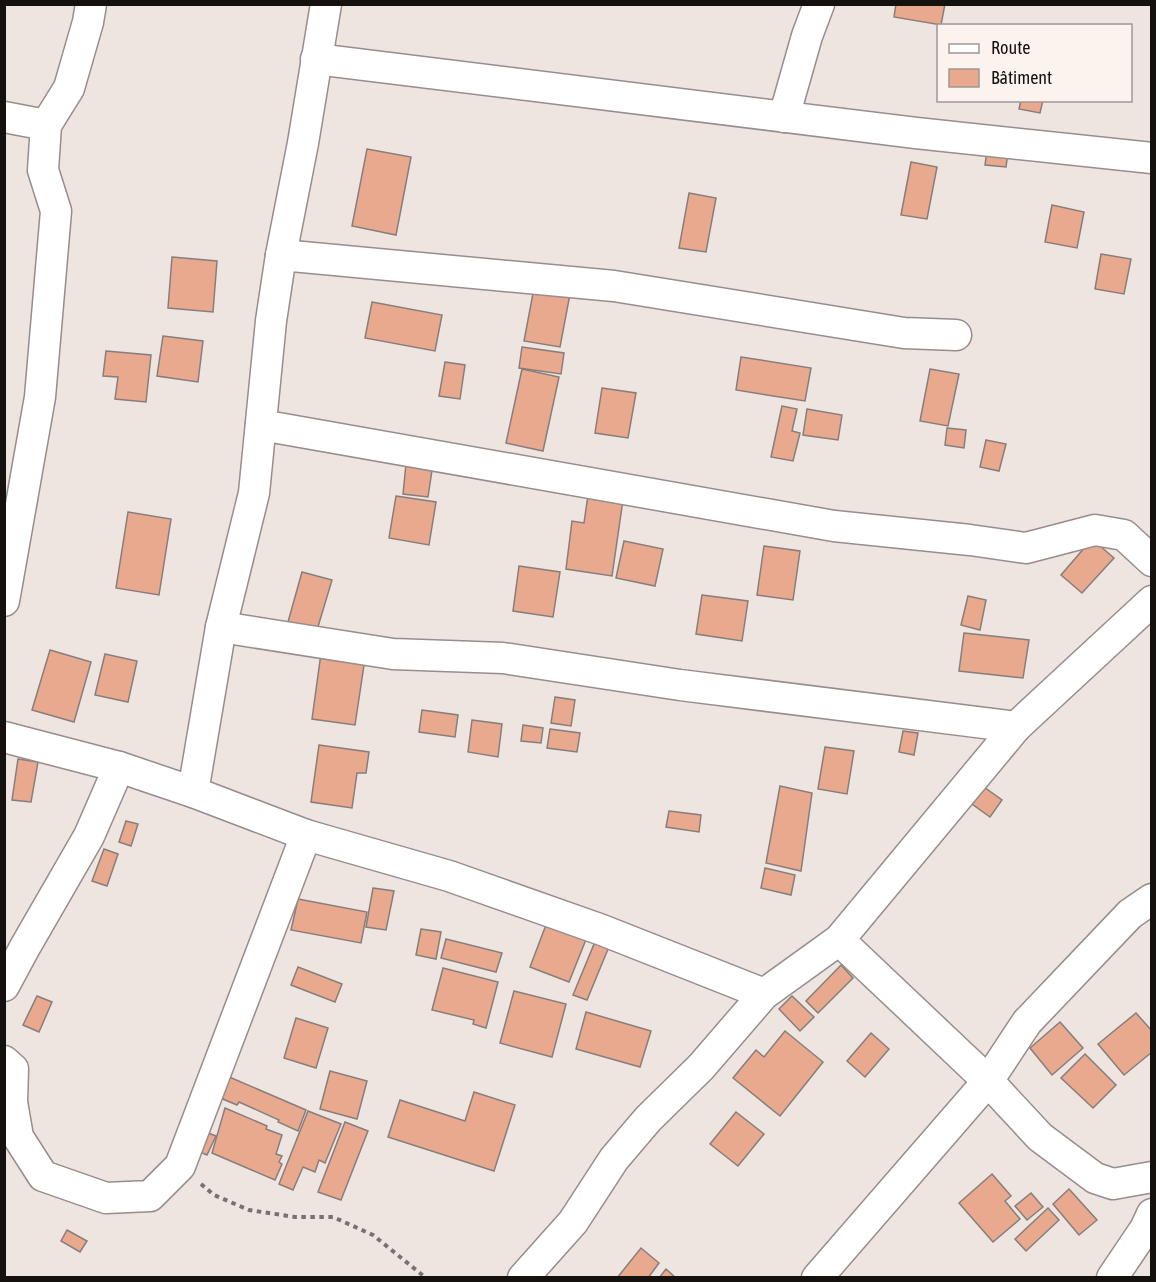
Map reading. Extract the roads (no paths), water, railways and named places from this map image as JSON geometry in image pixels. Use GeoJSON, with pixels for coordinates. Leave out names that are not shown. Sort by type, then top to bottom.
{"type":"FeatureCollection","features":[{"type":"Feature","properties":{"kind":"street"},"geometry":{"type":"LineString","coordinates":[[4,601],[41,386],[56,211],[43,170],[46,125],[69,88],[91,4]]}},
{"type":"Feature","properties":{"kind":"street"},"geometry":{"type":"LineString","coordinates":[[193,792],[221,627],[254,493],[271,321],[326,4]]}},
{"type":"Feature","properties":{"kind":"street"},"geometry":{"type":"LineString","coordinates":[[784,117],[807,36],[819,4]]}},
{"type":"Feature","properties":{"kind":"street"},"geometry":{"type":"LineString","coordinates":[[316,59],[916,133],[1152,158]]}},
{"type":"Feature","properties":{"kind":"street"},"geometry":{"type":"LineString","coordinates":[[4,117],[46,125]]}},
{"type":"Feature","properties":{"kind":"street"},"geometry":{"type":"LineString","coordinates":[[281,255],[614,286],[904,333],[956,335]]}},
{"type":"Feature","properties":{"kind":"street"},"geometry":{"type":"LineString","coordinates":[[261,425],[844,528],[970,540],[1026,548],[1095,530],[1124,535],[1152,561]]}},
{"type":"Feature","properties":{"kind":"street"},"geometry":{"type":"LineString","coordinates":[[524,1278],[573,1222],[614,1159],[648,1119],[701,1067],[764,994],[839,940],[1017,727],[1152,601]]}},
{"type":"Feature","properties":{"kind":"street"},"geometry":{"type":"LineString","coordinates":[[221,627],[393,654],[503,658],[680,685],[1017,727]]}},
{"type":"Feature","properties":{"kind":"street"},"geometry":{"type":"LineString","coordinates":[[4,737],[119,767],[306,835],[449,876],[602,930],[764,994]]}},
{"type":"Feature","properties":{"kind":"street"},"geometry":{"type":"LineString","coordinates":[[156,779],[186,756],[202,740]]}},
{"type":"Feature","properties":{"kind":"street"},"geometry":{"type":"LineString","coordinates":[[4,986],[89,836],[119,767]]}},
{"type":"Feature","properties":{"kind":"street"},"geometry":{"type":"LineString","coordinates":[[4,1061],[13,1069],[12,1102],[18,1137],[43,1176],[106,1198],[150,1196],[180,1166],[306,835]]}},
{"type":"Feature","properties":{"kind":"street"},"geometry":{"type":"LineString","coordinates":[[818,1278],[988,1081],[1027,1022],[1130,914],[1152,899]]}},
{"type":"Feature","properties":{"kind":"street"},"geometry":{"type":"LineString","coordinates":[[839,940],[988,1081],[1040,1137],[1095,1178],[1113,1184],[1152,1177]]}},
{"type":"Feature","properties":{"kind":"street"},"geometry":{"type":"LineString","coordinates":[[1112,1278],[1145,1229],[1152,1214]]}}]}
